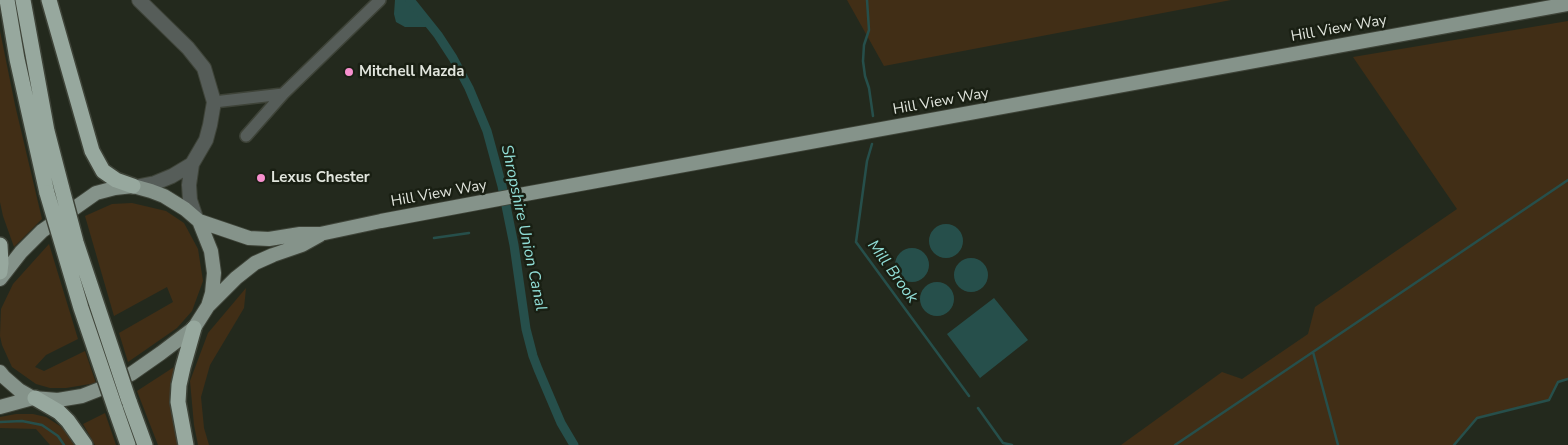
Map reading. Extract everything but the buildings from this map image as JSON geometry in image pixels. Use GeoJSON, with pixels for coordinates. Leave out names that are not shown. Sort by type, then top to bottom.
{"type":"FeatureCollection","features":[{"type":"Feature","properties":{"kind":"highway"},"geometry":{"type":"LineString","coordinates":[[7,0],[21,78],[47,193],[81,308],[128,445]]}},
{"type":"Feature","properties":{"kind":"highway"},"geometry":{"type":"LineString","coordinates":[[23,0],[48,131],[76,242],[145,445]]}},
{"type":"Feature","properties":{"kind":"highway"},"geometry":{"type":"LineString","coordinates":[[49,0],[92,151],[103,171],[116,180],[134,186]]}},
{"type":"Feature","properties":{"kind":"highway"},"geometry":{"type":"LineString","coordinates":[[0,245],[0,272]]}},
{"type":"Feature","properties":{"kind":"highway"},"geometry":{"type":"LineString","coordinates":[[186,445],[178,402],[179,384],[182,367],[194,328]]}},
{"type":"Feature","properties":{"kind":"highway"},"geometry":{"type":"LineString","coordinates":[[34,398],[59,412],[86,445]]}},
{"type":"Feature","properties":{"kind":"main road","name":"Hill View Way"},"geometry":{"type":"LineString","coordinates":[[197,220],[249,238],[269,239],[300,234],[320,234],[525,194],[1568,4]]}},
{"type":"Feature","properties":{"kind":"main road"},"geometry":{"type":"LineString","coordinates":[[0,279],[21,252],[42,231],[62,216],[96,193],[134,186],[164,196],[185,209],[197,220],[211,251],[214,272],[212,293],[208,306],[194,328],[161,354],[131,374],[82,396],[58,400],[34,398],[0,407]]}},
{"type":"Feature","properties":{"kind":"main road","name":"Hill View Way"},"geometry":{"type":"LineString","coordinates":[[208,306],[236,278],[255,263],[302,245],[320,234]]}},
{"type":"Feature","properties":{"kind":"main road"},"geometry":{"type":"LineString","coordinates":[[0,372],[4,378],[19,390],[34,398]]}},
{"type":"Feature","properties":{"kind":"street"},"geometry":{"type":"LineString","coordinates":[[139,0],[188,48],[204,68],[214,102],[206,140],[192,164],[189,185],[190,200],[197,220]]}},
{"type":"Feature","properties":{"kind":"street"},"geometry":{"type":"LineString","coordinates":[[246,136],[282,94],[380,0]]}},
{"type":"Feature","properties":{"kind":"street"},"geometry":{"type":"LineString","coordinates":[[214,102],[282,94]]}},
{"type":"Feature","properties":{"kind":"street"},"geometry":{"type":"LineString","coordinates":[[134,186],[155,183],[172,176],[192,164]]}},
{"type":"Feature","properties":{"kind":"shaded area"},"geometry":{"type":"Polygon","coordinates":[[[847,0],[1231,0],[884,66],[847,0]]]}},
{"type":"Feature","properties":{"kind":"shaded area"},"geometry":{"type":"Polygon","coordinates":[[[1568,21],[1568,379],[1558,383],[1549,400],[1477,418],[1454,445],[1121,445],[1222,372],[1242,379],[1308,334],[1315,307],[1457,209],[1353,57],[1568,21]]]}},
{"type":"Feature","properties":{"kind":"shaded area"},"geometry":{"type":"Polygon","coordinates":[[[0,31],[42,219],[14,247],[0,202],[0,31]]]}},
{"type":"Feature","properties":{"kind":"shaded area"},"geometry":{"type":"Polygon","coordinates":[[[132,203],[166,211],[184,223],[198,249],[203,281],[192,311],[177,328],[128,362],[119,333],[173,302],[167,287],[114,316],[85,216],[112,204],[132,203]]]}},
{"type":"Feature","properties":{"kind":"shaded area"},"geometry":{"type":"Polygon","coordinates":[[[49,244],[78,339],[46,355],[35,367],[44,371],[85,351],[96,383],[66,388],[50,388],[36,384],[12,367],[2,345],[0,336],[1,309],[13,284],[49,244]]]}},
{"type":"Feature","properties":{"kind":"shaded area"},"geometry":{"type":"Polygon","coordinates":[[[246,288],[244,308],[210,365],[201,397],[204,428],[209,445],[198,445],[190,381],[208,333],[246,288]]]}},
{"type":"Feature","properties":{"kind":"shaded area"},"geometry":{"type":"Polygon","coordinates":[[[174,367],[170,388],[172,410],[181,445],[158,445],[137,391],[174,367]]]}},
{"type":"Feature","properties":{"kind":"shaded area"},"geometry":{"type":"Polygon","coordinates":[[[105,413],[116,445],[95,445],[83,424],[105,413]]]}},
{"type":"Feature","properties":{"kind":"shaded area"},"geometry":{"type":"Polygon","coordinates":[[[16,414],[33,414],[46,417],[60,426],[77,445],[50,445],[36,429],[0,428],[0,417],[16,414]]]}},
{"type":"Feature","properties":{"kind":"water"},"geometry":{"type":"Polygon","coordinates":[[[395,0],[410,0],[432,27],[405,27],[396,22],[394,14],[395,0]]]}},
{"type":"Feature","properties":{"kind":"water"},"geometry":{"type":"Polygon","coordinates":[[[946,224],[953,225],[958,229],[962,234],[962,248],[958,253],[953,257],[946,258],[939,257],[934,253],[930,248],[929,241],[930,234],[934,229],[939,225],[946,224]]]}},
{"type":"Feature","properties":{"kind":"water"},"geometry":{"type":"Polygon","coordinates":[[[912,248],[919,249],[924,253],[928,258],[928,272],[924,277],[919,281],[912,282],[905,281],[900,277],[896,272],[895,265],[896,258],[900,253],[905,249],[912,248]]]}},
{"type":"Feature","properties":{"kind":"water"},"geometry":{"type":"Polygon","coordinates":[[[971,258],[978,259],[983,263],[987,268],[987,282],[983,287],[978,291],[971,292],[964,291],[959,287],[955,282],[954,275],[955,268],[959,263],[964,259],[971,258]]]}},
{"type":"Feature","properties":{"kind":"water"},"geometry":{"type":"Polygon","coordinates":[[[937,282],[944,283],[949,287],[953,292],[953,306],[949,311],[944,315],[937,316],[930,315],[925,311],[921,306],[920,299],[921,292],[925,287],[930,283],[937,282]]]}},
{"type":"Feature","properties":{"kind":"water"},"geometry":{"type":"Polygon","coordinates":[[[994,298],[1028,340],[980,378],[947,334],[994,298]]]}},
{"type":"Feature","properties":{"kind":"waterway","name":"Shropshire Union Canal"},"geometry":{"type":"LineString","coordinates":[[410,0],[438,35],[453,58],[469,88],[487,131],[502,186],[514,245],[526,329],[533,356],[561,423],[574,445]]}},
{"type":"Feature","properties":{"kind":"waterway","name":"Mill Brook"},"geometry":{"type":"LineString","coordinates":[[867,0],[869,30],[864,45],[863,61],[873,116]]}},
{"type":"Feature","properties":{"kind":"waterway","name":"Mill Brook"},"geometry":{"type":"LineString","coordinates":[[872,144],[867,161],[856,242],[969,396]]}},
{"type":"Feature","properties":{"kind":"waterway"},"geometry":{"type":"LineString","coordinates":[[1175,445],[1568,180]]}},
{"type":"Feature","properties":{"kind":"waterway"},"geometry":{"type":"LineString","coordinates":[[434,238],[469,233]]}},
{"type":"Feature","properties":{"kind":"waterway"},"geometry":{"type":"LineString","coordinates":[[1313,352],[1338,445]]}},
{"type":"Feature","properties":{"kind":"waterway"},"geometry":{"type":"LineString","coordinates":[[1454,445],[1477,418],[1549,400],[1558,382],[1568,379]]}},
{"type":"Feature","properties":{"kind":"waterway","name":"Mill Brook"},"geometry":{"type":"LineString","coordinates":[[978,408],[1003,443],[1012,445]]}},
{"type":"Feature","properties":{"kind":"waterway"},"geometry":{"type":"LineString","coordinates":[[0,422],[22,421],[42,425],[58,436],[64,445]]}},
{"type":"Feature","properties":{"kind":"place","name":"Mitchell Mazda"},"geometry":{"type":"Point","coordinates":[349,72]}},
{"type":"Feature","properties":{"kind":"place","name":"Lexus Chester"},"geometry":{"type":"Point","coordinates":[261,178]}}]}
